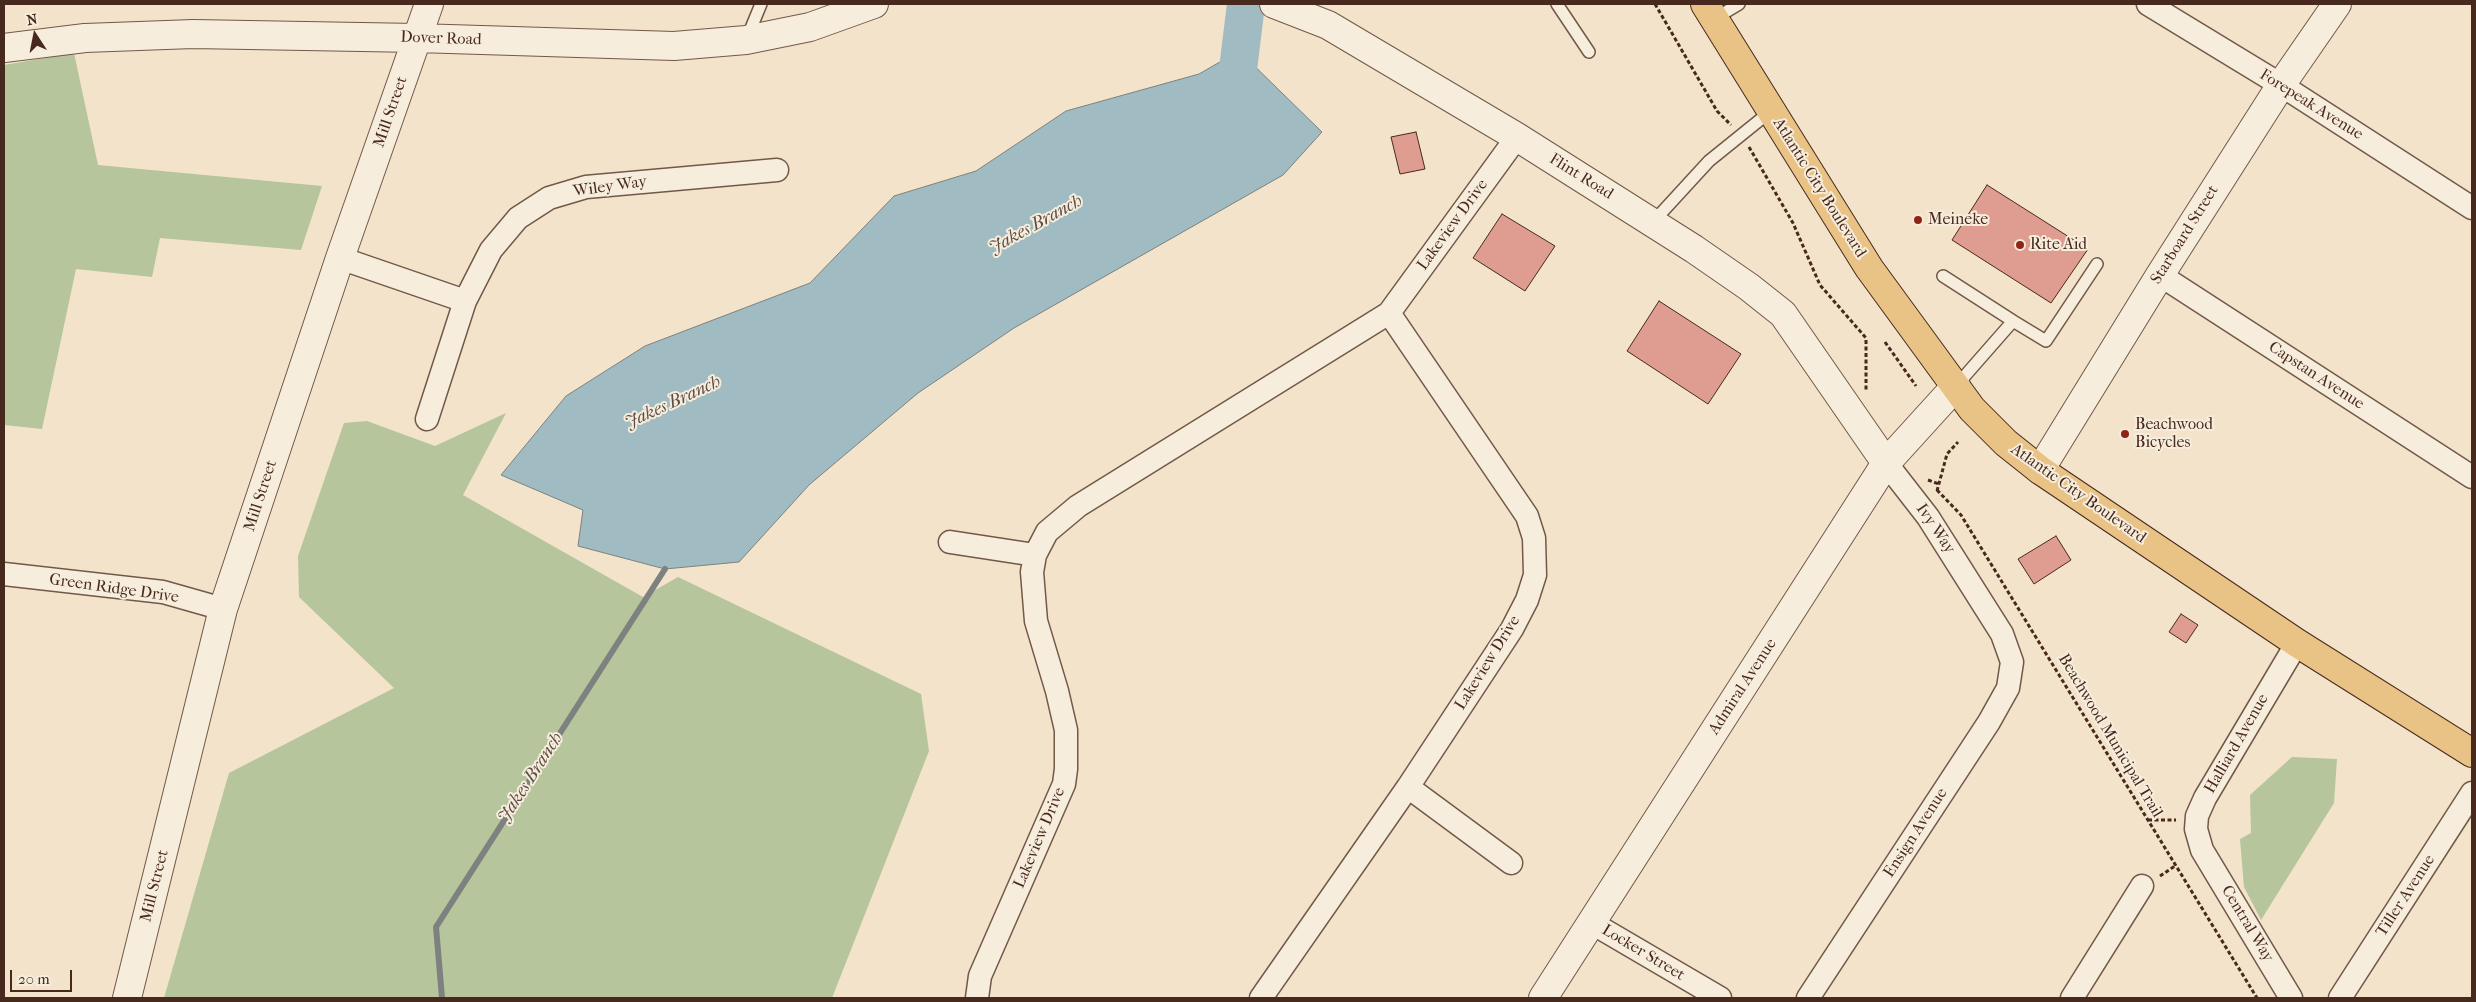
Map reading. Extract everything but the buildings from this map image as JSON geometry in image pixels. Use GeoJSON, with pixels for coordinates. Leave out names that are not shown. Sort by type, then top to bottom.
{"type":"FeatureCollection","features":[{"type":"Feature","properties":{"kind":"main road","name":"Atlantic City Boulevard"},"geometry":{"type":"LineString","coordinates":[[1710,11],[1868,268],[1972,409],[2006,444],[2040,470],[2296,643],[2472,753]]}},
{"type":"Feature","properties":{"kind":"street","name":"Mill Street"},"geometry":{"type":"LineString","coordinates":[[128,998],[223,609],[340,258],[429,4]]}},
{"type":"Feature","properties":{"kind":"street","name":"Dover Road"},"geometry":{"type":"LineString","coordinates":[[4,48],[85,38],[193,34],[417,38],[674,46],[746,40],[810,27],[874,4]]}},
{"type":"Feature","properties":{"kind":"street","name":"Flint Road"},"geometry":{"type":"LineString","coordinates":[[1274,4],[1328,25],[1517,137],[1653,222],[1749,286],[1783,314],[1858,402]]}},
{"type":"Feature","properties":{"kind":"street","name":"Forepeak Avenue"},"geometry":{"type":"LineString","coordinates":[[2148,4],[2281,85],[2472,208]]}},
{"type":"Feature","properties":{"kind":"street","name":"Starboard Street"},"geometry":{"type":"LineString","coordinates":[[2040,470],[2160,275],[2281,85],[2336,4]]}},
{"type":"Feature","properties":{"kind":"street","name":"Lakeview Drive"},"geometry":{"type":"LineString","coordinates":[[977,998],[980,976],[1064,784],[1066,730],[1057,691],[1036,621],[1032,572],[1034,555],[1046,532],[1078,506],[1389,313],[1517,137]]}},
{"type":"Feature","properties":{"kind":"street","name":"Wiley Way"},"geometry":{"type":"LineString","coordinates":[[427,419],[466,301],[492,250],[518,218],[549,198],[586,187],[777,170]]}},
{"type":"Feature","properties":{"kind":"street"},"geometry":{"type":"LineString","coordinates":[[340,258],[466,301]]}},
{"type":"Feature","properties":{"kind":"street","name":"Capstan Avenue"},"geometry":{"type":"LineString","coordinates":[[2160,275],[2472,477]]}},
{"type":"Feature","properties":{"kind":"street","name":"Lakeview Drive"},"geometry":{"type":"LineString","coordinates":[[1261,998],[1408,787],[1516,622],[1527,600],[1535,575],[1534,538],[1527,516],[1389,313]]}},
{"type":"Feature","properties":{"kind":"street","name":"Admiral Avenue"},"geometry":{"type":"LineString","coordinates":[[1543,998],[1886,463],[1956,386]]}},
{"type":"Feature","properties":{"kind":"street","name":"Ivy Way"},"geometry":{"type":"LineString","coordinates":[[1858,402],[1886,463],[1928,517],[2002,634],[2012,662]]}},
{"type":"Feature","properties":{"kind":"street"},"geometry":{"type":"LineString","coordinates":[[950,542],[1034,555]]}},
{"type":"Feature","properties":{"kind":"street","name":"Green Ridge Drive"},"geometry":{"type":"LineString","coordinates":[[4,574],[163,592],[223,609]]}},
{"type":"Feature","properties":{"kind":"street","name":"Halliard Avenue"},"geometry":{"type":"LineString","coordinates":[[2202,850],[2196,830],[2197,820],[2205,798],[2296,643]]}},
{"type":"Feature","properties":{"kind":"street","name":"Ensign Avenue"},"geometry":{"type":"LineString","coordinates":[[1808,998],[1989,722],[2008,688],[2012,662]]}},
{"type":"Feature","properties":{"kind":"street"},"geometry":{"type":"LineString","coordinates":[[1408,787],[1511,863]]}},
{"type":"Feature","properties":{"kind":"street","name":"Tiller Avenue"},"geometry":{"type":"LineString","coordinates":[[2340,998],[2472,793]]}},
{"type":"Feature","properties":{"kind":"street","name":"Central Way"},"geometry":{"type":"LineString","coordinates":[[2202,850],[2291,998]]}},
{"type":"Feature","properties":{"kind":"street"},"geometry":{"type":"LineString","coordinates":[[2072,998],[2142,886]]}},
{"type":"Feature","properties":{"kind":"street","name":"Locker Street"},"geometry":{"type":"LineString","coordinates":[[1592,923],[1720,998]]}},
{"type":"Feature","properties":{"kind":"lane"},"geometry":{"type":"LineString","coordinates":[[746,40],[760,4]]}},
{"type":"Feature","properties":{"kind":"lane"},"geometry":{"type":"LineString","coordinates":[[1557,4],[1589,52]]}},
{"type":"Feature","properties":{"kind":"lane"},"geometry":{"type":"LineString","coordinates":[[1710,11],[1739,4]]}},
{"type":"Feature","properties":{"kind":"lane"},"geometry":{"type":"LineString","coordinates":[[1653,222],[1709,161],[1771,111]]}},
{"type":"Feature","properties":{"kind":"lane"},"geometry":{"type":"LineString","coordinates":[[1943,276],[2046,341],[2097,264]]}},
{"type":"Feature","properties":{"kind":"lane"},"geometry":{"type":"LineString","coordinates":[[1956,386],[2013,321]]}},
{"type":"Feature","properties":{"kind":"path"},"geometry":{"type":"LineString","coordinates":[[1655,4],[1717,111],[1742,135],[1793,223],[1820,285],[1866,338],[1866,392],[1858,402]]}},
{"type":"Feature","properties":{"kind":"path"},"geometry":{"type":"LineString","coordinates":[[1885,342],[1916,386]]}},
{"type":"Feature","properties":{"kind":"path"},"geometry":{"type":"LineString","coordinates":[[1928,517],[1947,454],[1958,442]]}},
{"type":"Feature","properties":{"kind":"path","name":"Beachwood Municipal Trail"},"geometry":{"type":"LineString","coordinates":[[1937,490],[1961,515],[2257,998]]}},
{"type":"Feature","properties":{"kind":"path"},"geometry":{"type":"LineString","coordinates":[[2147,820],[2197,820]]}},
{"type":"Feature","properties":{"kind":"green space"},"geometry":{"type":"Polygon","coordinates":[[[74,53],[98,165],[322,186],[301,250],[160,238],[152,277],[76,269],[42,429],[4,425],[4,65],[74,53]]]}},
{"type":"Feature","properties":{"kind":"green space"},"geometry":{"type":"Polygon","coordinates":[[[506,413],[463,495],[643,597],[678,577],[921,694],[929,751],[832,998],[164,998],[229,773],[394,688],[299,597],[298,556],[344,423],[367,421],[435,446],[506,413]]]}},
{"type":"Feature","properties":{"kind":"green space"},"geometry":{"type":"Polygon","coordinates":[[[2292,757],[2337,759],[2334,803],[2261,920],[2244,887],[2240,839],[2251,833],[2250,795],[2292,757]]]}},
{"type":"Feature","properties":{"kind":"water"},"geometry":{"type":"Polygon","coordinates":[[[1239,51],[1322,132],[1283,175],[1014,328],[918,393],[809,485],[739,562],[665,569],[578,546],[583,510],[501,475],[566,396],[645,346],[810,283],[894,196],[976,171],[1066,111],[1199,74],[1239,51]]]}},
{"type":"Feature","properties":{"kind":"waterway","name":"Jakes Branch"},"geometry":{"type":"LineString","coordinates":[[1234,102],[1246,4]]}},
{"type":"Feature","properties":{"kind":"waterway","name":"Jakes Branch"},"geometry":{"type":"LineString","coordinates":[[442,998],[436,927],[665,569]]}},
{"type":"Feature","properties":{"kind":"place","name":"Meineke"},"geometry":{"type":"Point","coordinates":[1918,220]}},
{"type":"Feature","properties":{"kind":"place","name":"Rite Aid"},"geometry":{"type":"Point","coordinates":[2020,245]}},
{"type":"Feature","properties":{"kind":"place","name":"Beachwood Bicycles"},"geometry":{"type":"Point","coordinates":[2125,434]}}]}
